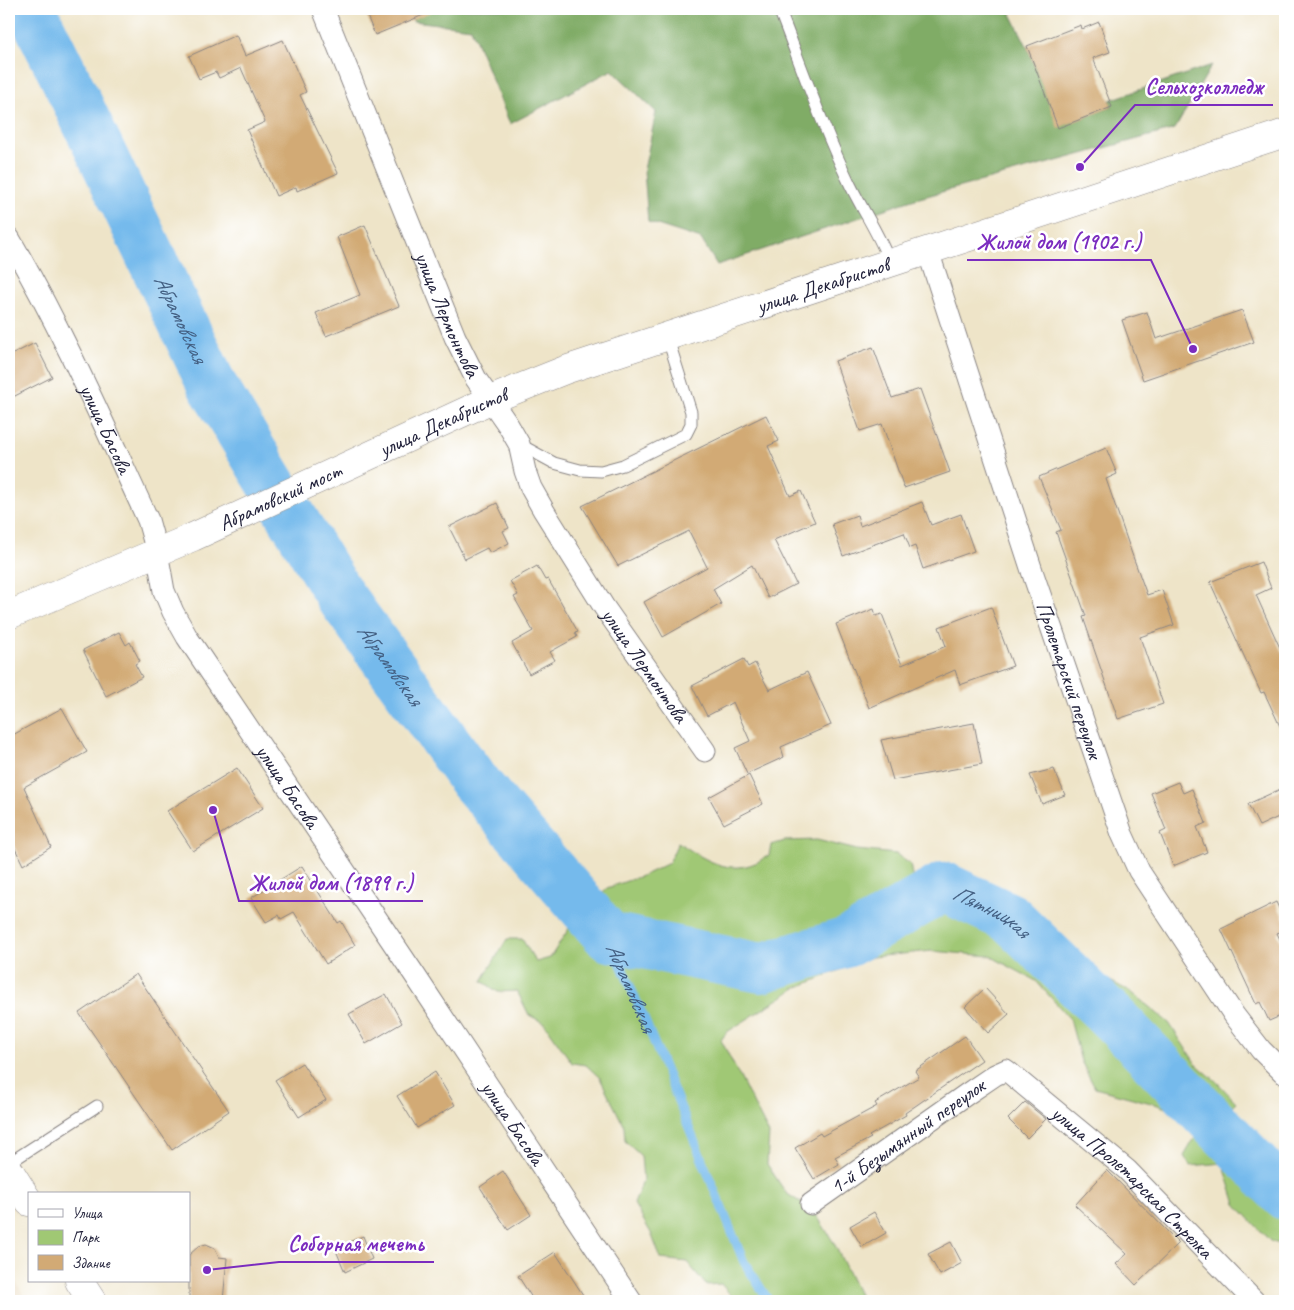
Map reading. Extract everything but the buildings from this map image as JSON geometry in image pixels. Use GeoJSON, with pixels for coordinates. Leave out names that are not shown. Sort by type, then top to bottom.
{"type":"FeatureCollection","features":[{"type":"Feature","properties":{"kind":"street","name":"улица Лермонтова"},"geometry":{"type":"LineString","coordinates":[[323,9],[468,366],[519,444],[531,488],[544,512],[604,607],[705,751]]}},
{"type":"Feature","properties":{"kind":"street","name":"улица Декабристов"},"geometry":{"type":"LineString","coordinates":[[368,456],[490,400],[565,370],[1285,133]]}},
{"type":"Feature","properties":{"kind":"street","name":"улица Басова"},"geometry":{"type":"LineString","coordinates":[[9,238],[91,396],[148,520],[157,552],[164,591],[187,637],[631,1301]]}},
{"type":"Feature","properties":{"kind":"street","name":"Пролетарский переулок"},"geometry":{"type":"LineString","coordinates":[[928,251],[1033,574],[1122,834],[1139,872],[1246,1032],[1285,1074]]}},
{"type":"Feature","properties":{"kind":"street","name":"Абрамовский мост"},"geometry":{"type":"LineString","coordinates":[[157,552],[368,456]]}},
{"type":"Feature","properties":{"kind":"street"},"geometry":{"type":"LineString","coordinates":[[9,615],[157,552]]}},
{"type":"Feature","properties":{"kind":"street","name":"1-й Безымянный переулок"},"geometry":{"type":"LineString","coordinates":[[811,1204],[967,1094],[995,1075],[1006,1070]]}},
{"type":"Feature","properties":{"kind":"street","name":"улица Пролетарская Стрелка"},"geometry":{"type":"LineString","coordinates":[[1006,1070],[1127,1170],[1254,1301]]}},
{"type":"Feature","properties":{"kind":"street"},"geometry":{"type":"LineString","coordinates":[[9,1170],[28,1200]]}},
{"type":"Feature","properties":{"kind":"street"},"geometry":{"type":"LineString","coordinates":[[80,1282],[92,1301]]}},
{"type":"Feature","properties":{"kind":"lane"},"geometry":{"type":"LineString","coordinates":[[780,9],[832,146],[847,180],[882,242],[890,263]]}},
{"type":"Feature","properties":{"kind":"lane"},"geometry":{"type":"LineString","coordinates":[[519,444],[554,463],[580,470],[601,471],[623,465],[686,434],[691,424],[691,412],[667,336]]}},
{"type":"Feature","properties":{"kind":"lane"},"geometry":{"type":"LineString","coordinates":[[9,1163],[97,1106]]}},
{"type":"Feature","properties":{"kind":"shaded area"},"geometry":{"type":"Polygon","coordinates":[[[9,1271],[27,1301],[9,1301],[9,1271]]]}},
{"type":"Feature","properties":{"kind":"green space"},"geometry":{"type":"Polygon","coordinates":[[[410,9],[1014,9],[1011,14],[1027,46],[1059,127],[1112,107],[1110,100],[1212,65],[1175,129],[912,200],[717,265],[701,239],[648,222],[644,170],[656,112],[612,70],[510,124],[471,28],[413,21],[410,9]]]}},
{"type":"Feature","properties":{"kind":"green space"},"geometry":{"type":"Polygon","coordinates":[[[817,840],[857,850],[896,854],[910,864],[913,880],[924,891],[944,896],[954,909],[962,911],[970,893],[983,894],[1006,912],[1038,929],[1065,954],[1131,992],[1169,1023],[1196,1064],[1236,1102],[1209,1127],[1205,1144],[1245,1128],[1252,1136],[1256,1150],[1261,1157],[1273,1167],[1285,1172],[1285,1246],[1270,1241],[1236,1204],[1223,1163],[1190,1166],[1184,1156],[1196,1136],[1190,1117],[1155,1104],[1095,1088],[1081,1061],[1070,1019],[1036,981],[990,956],[932,951],[872,957],[796,988],[727,1032],[721,1040],[769,1134],[767,1164],[786,1193],[817,1216],[834,1243],[862,1301],[736,1301],[721,1284],[706,1285],[687,1262],[661,1259],[651,1233],[634,1204],[643,1180],[641,1156],[625,1141],[624,1126],[600,1078],[586,1065],[572,1063],[544,1023],[529,1015],[517,991],[498,992],[482,981],[507,939],[522,939],[536,962],[550,958],[575,919],[607,888],[644,875],[669,863],[678,842],[711,861],[733,867],[757,862],[769,855],[771,845],[785,841],[817,840]]]}},
{"type":"Feature","properties":{"kind":"waterway","name":"Абрамовская"},"geometry":{"type":"LineString","coordinates":[[31,9],[212,385],[340,596],[474,781],[609,937],[761,968],[848,942],[944,887],[1010,918],[1116,1021],[1285,1195]]}},
{"type":"Feature","properties":{"kind":"waterway","name":"Абрамовская"},"geometry":{"type":"LineString","coordinates":[[609,937],[744,1262],[769,1301]]}},
{"type":"Feature","properties":{"kind":"place","name":"Сельхозколледж"},"geometry":{"type":"Point","coordinates":[1080,167]}},
{"type":"Feature","properties":{"kind":"place","name":"Жилой дом (1902 г.)"},"geometry":{"type":"Point","coordinates":[1193,349]}},
{"type":"Feature","properties":{"kind":"place","name":"Жилой дом (1899 г.)"},"geometry":{"type":"Point","coordinates":[213,810]}},
{"type":"Feature","properties":{"kind":"place","name":"Соборная мечеть"},"geometry":{"type":"Point","coordinates":[207,1270]}},
{"type":"Feature","properties":{"kind":"water label","name":"Пятницкая"},"geometry":{"type":"Point","coordinates":[989,914]}}]}
